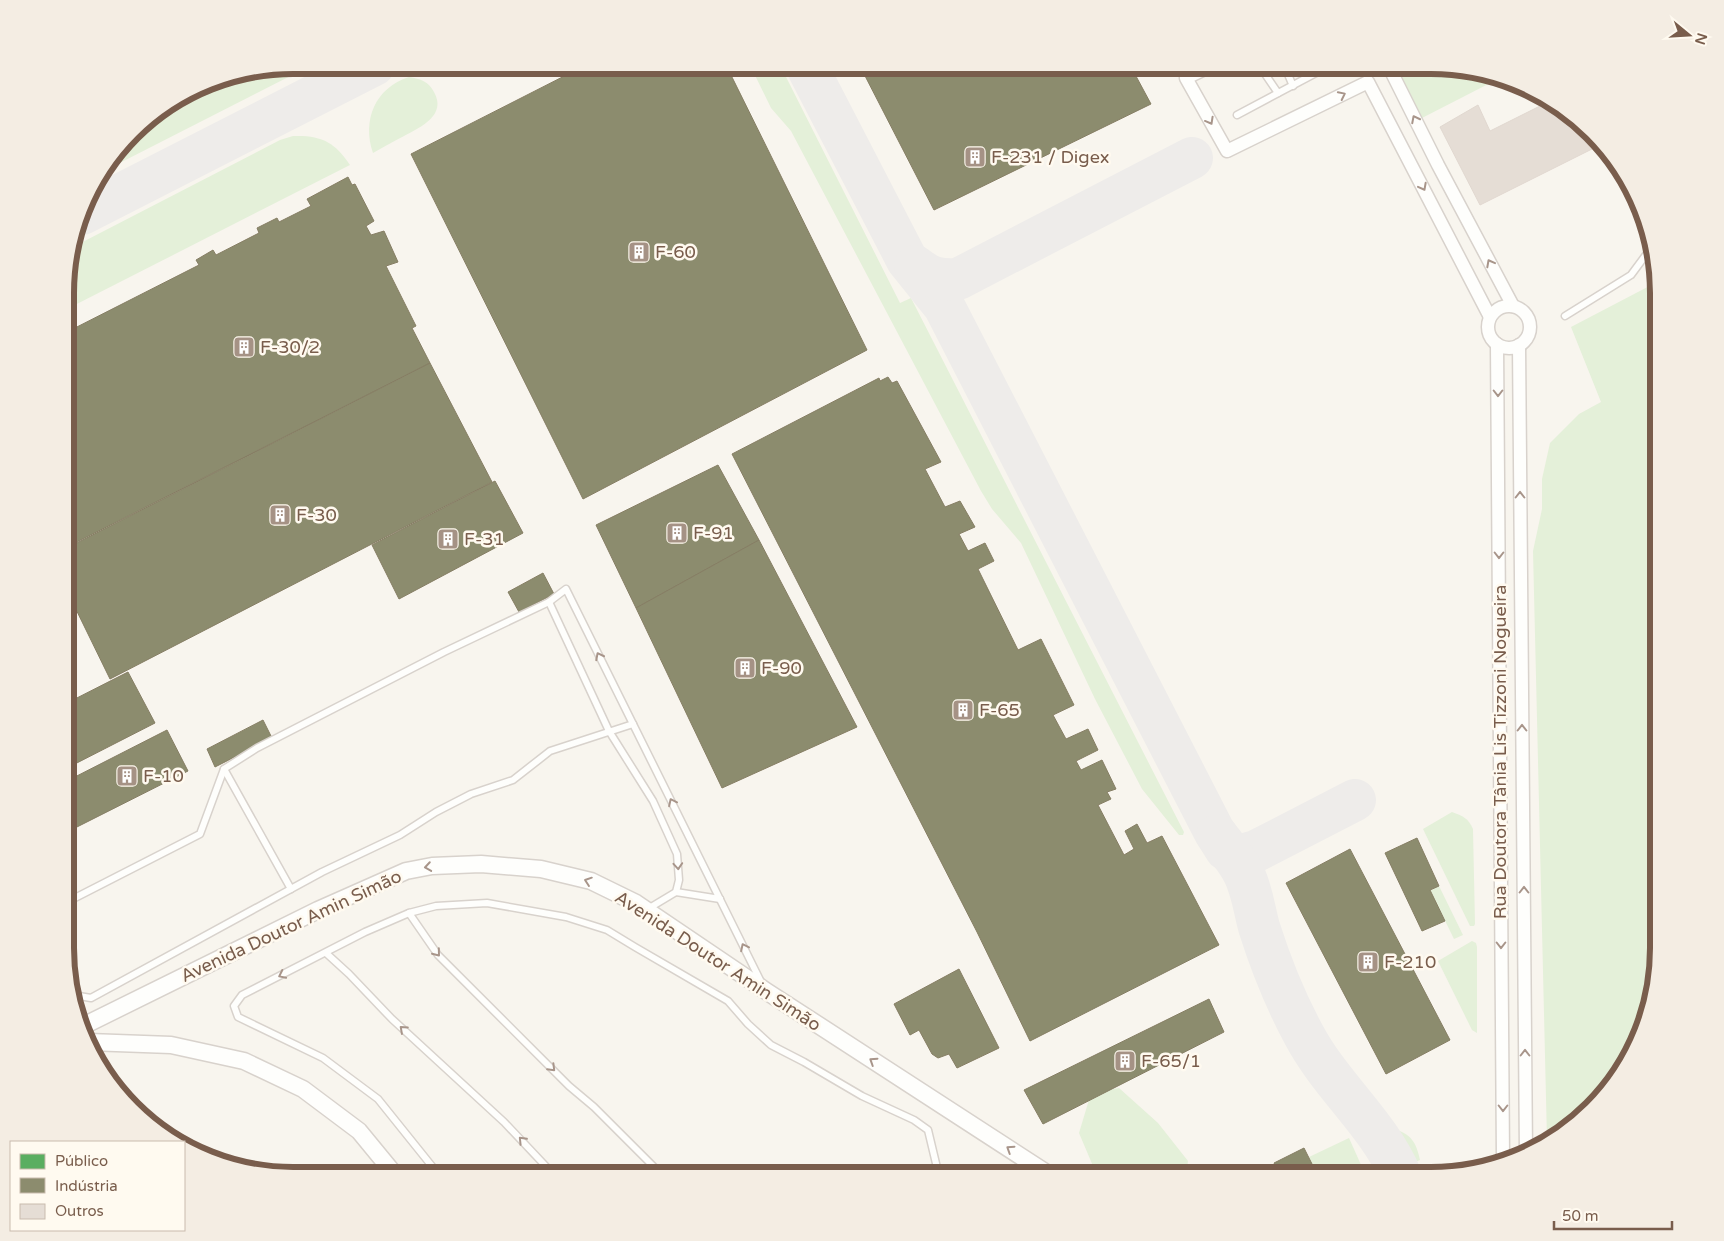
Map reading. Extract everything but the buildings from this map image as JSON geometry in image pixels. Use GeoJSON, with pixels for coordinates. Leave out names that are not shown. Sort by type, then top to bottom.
{"type":"FeatureCollection","features":[{"type":"Feature","properties":{"kind":"street","name":"Rua Doutora Tânia Lis Tizzoni Nogueira"},"geometry":{"type":"LineString","coordinates":[[1194,74],[1186,78],[1227,151],[1368,82],[1490,317],[1488,329],[1492,340],[1497,344],[1503,1156]]}},
{"type":"Feature","properties":{"kind":"street","name":"Rua Doutora Tânia Lis Tizzoni Nogueira"},"geometry":{"type":"LineString","coordinates":[[1392,74],[1438,165],[1514,306],[1524,312],[1530,323],[1528,335],[1520,345],[1526,1146]]}},
{"type":"Feature","properties":{"kind":"street"},"geometry":{"type":"LineString","coordinates":[[1490,317],[1500,307],[1514,306]]}},
{"type":"Feature","properties":{"kind":"street"},"geometry":{"type":"LineString","coordinates":[[1497,344],[1508,348],[1520,345]]}},
{"type":"Feature","properties":{"kind":"street","name":"Avenida Doutor Amin Simão"},"geometry":{"type":"LineString","coordinates":[[87,1024],[318,910],[406,871],[432,866],[482,864],[541,869],[591,881],[636,903],[766,991],[1037,1167]]}},
{"type":"Feature","properties":{"kind":"street"},"geometry":{"type":"LineString","coordinates":[[95,1042],[171,1044],[244,1061],[303,1089],[359,1131],[389,1167]]}},
{"type":"Feature","properties":{"kind":"lane"},"geometry":{"type":"LineString","coordinates":[[1265,74],[1278,93]]}},
{"type":"Feature","properties":{"kind":"lane"},"geometry":{"type":"LineString","coordinates":[[1288,74],[1293,86]]}},
{"type":"Feature","properties":{"kind":"lane"},"geometry":{"type":"LineString","coordinates":[[1238,115],[1315,74]]}},
{"type":"Feature","properties":{"kind":"lane"},"geometry":{"type":"LineString","coordinates":[[1565,316],[1631,275],[1646,253]]}},
{"type":"Feature","properties":{"kind":"lane"},"geometry":{"type":"LineString","coordinates":[[74,898],[200,834],[224,769],[258,748],[451,648],[549,602],[566,589],[766,991]]}},
{"type":"Feature","properties":{"kind":"lane"},"geometry":{"type":"LineString","coordinates":[[549,602],[609,731],[653,801],[677,854],[679,880],[676,892]]}},
{"type":"Feature","properties":{"kind":"lane"},"geometry":{"type":"LineString","coordinates":[[79,996],[91,998],[291,889],[400,835],[436,812],[472,794],[513,780],[550,750],[633,724]]}},
{"type":"Feature","properties":{"kind":"lane"},"geometry":{"type":"LineString","coordinates":[[224,769],[291,889]]}},
{"type":"Feature","properties":{"kind":"lane"},"geometry":{"type":"LineString","coordinates":[[646,910],[676,892],[720,899]]}},
{"type":"Feature","properties":{"kind":"lane"},"geometry":{"type":"LineString","coordinates":[[433,1167],[378,1099],[323,1058],[238,1017],[234,1006],[242,995],[365,932],[409,913],[436,906],[487,903],[566,918],[607,930],[728,1001],[748,1024],[771,1045],[862,1096],[914,1120],[928,1130],[938,1167]]}},
{"type":"Feature","properties":{"kind":"lane"},"geometry":{"type":"LineString","coordinates":[[409,913],[438,955],[569,1086],[594,1107],[655,1167]]}},
{"type":"Feature","properties":{"kind":"lane"},"geometry":{"type":"LineString","coordinates":[[326,953],[349,974],[392,1020],[504,1122],[546,1167]]}},
{"type":"Feature","properties":{"kind":"green space"},"geometry":{"type":"Polygon","coordinates":[[[278,74],[294,74],[115,166],[128,148],[148,128],[196,96],[236,81],[278,74]]]}},
{"type":"Feature","properties":{"kind":"green space"},"geometry":{"type":"Polygon","coordinates":[[[754,74],[785,74],[900,303],[911,298],[1184,832],[1183,835],[1179,835],[1142,789],[1095,699],[1021,543],[992,509],[981,491],[791,131],[771,108],[754,74]]]}},
{"type":"Feature","properties":{"kind":"green space"},"geometry":{"type":"Polygon","coordinates":[[[1400,74],[1446,74],[1492,82],[1422,118],[1400,74]]]}},
{"type":"Feature","properties":{"kind":"green space"},"geometry":{"type":"Polygon","coordinates":[[[409,77],[424,81],[432,88],[437,100],[435,114],[418,129],[373,153],[369,129],[374,107],[387,89],[409,77]]]}},
{"type":"Feature","properties":{"kind":"green space"},"geometry":{"type":"Polygon","coordinates":[[[293,136],[319,139],[333,145],[350,165],[74,305],[74,278],[79,244],[280,140],[293,136]]]}},
{"type":"Feature","properties":{"kind":"green space"},"geometry":{"type":"Polygon","coordinates":[[[1650,286],[1650,963],[1639,1019],[1621,1058],[1596,1093],[1576,1113],[1547,1134],[1533,551],[1542,509],[1542,479],[1550,443],[1579,414],[1601,402],[1571,327],[1650,286]]]}},
{"type":"Feature","properties":{"kind":"green space"},"geometry":{"type":"Polygon","coordinates":[[[1452,812],[1465,818],[1473,829],[1474,926],[1470,926],[1423,829],[1452,812]]]}},
{"type":"Feature","properties":{"kind":"green space"},"geometry":{"type":"Polygon","coordinates":[[[1439,886],[1463,935],[1454,939],[1430,890],[1439,886]]]}},
{"type":"Feature","properties":{"kind":"green space"},"geometry":{"type":"Polygon","coordinates":[[[1472,941],[1476,943],[1477,947],[1477,1033],[1472,1030],[1438,961],[1472,941]]]}},
{"type":"Feature","properties":{"kind":"green space"},"geometry":{"type":"Polygon","coordinates":[[[1119,1088],[1158,1123],[1188,1161],[1187,1167],[1093,1167],[1079,1133],[1091,1093],[1119,1088]]]}},
{"type":"Feature","properties":{"kind":"green space"},"geometry":{"type":"Polygon","coordinates":[[[1394,1129],[1409,1136],[1417,1148],[1420,1160],[1413,1163],[1410,1161],[1394,1129]]]}},
{"type":"Feature","properties":{"kind":"green space"},"geometry":{"type":"Polygon","coordinates":[[[1349,1138],[1362,1167],[1313,1167],[1309,1157],[1349,1138]]]}},
{"type":"Feature","properties":{"kind":"taxiway"},"geometry":{"type":"LineString","coordinates":[[90,210],[356,74]]}},
{"type":"Feature","properties":{"kind":"taxiway"},"geometry":{"type":"LineString","coordinates":[[811,74],[907,260],[944,306],[1214,831],[1226,850],[1235,855],[1256,851],[1355,800]]}},
{"type":"Feature","properties":{"kind":"taxiway"},"geometry":{"type":"LineString","coordinates":[[915,266],[935,277],[958,279],[1192,158]]}},
{"type":"Feature","properties":{"kind":"taxiway"},"geometry":{"type":"LineString","coordinates":[[1217,835],[1243,872],[1251,892],[1268,955],[1304,1035],[1327,1071],[1380,1139],[1396,1167]]}},
{"type":"Feature","properties":{"kind":"place","name":"F-231 / Digex"},"geometry":{"type":"Point","coordinates":[975,157]}},
{"type":"Feature","properties":{"kind":"place","name":"F-60"},"geometry":{"type":"Point","coordinates":[639,252]}},
{"type":"Feature","properties":{"kind":"place","name":"F-30/2"},"geometry":{"type":"Point","coordinates":[244,347]}},
{"type":"Feature","properties":{"kind":"place","name":"F-30"},"geometry":{"type":"Point","coordinates":[280,515]}},
{"type":"Feature","properties":{"kind":"place","name":"F-91"},"geometry":{"type":"Point","coordinates":[677,533]}},
{"type":"Feature","properties":{"kind":"place","name":"F-31"},"geometry":{"type":"Point","coordinates":[448,539]}},
{"type":"Feature","properties":{"kind":"place","name":"F-90"},"geometry":{"type":"Point","coordinates":[745,668]}},
{"type":"Feature","properties":{"kind":"place","name":"F-65"},"geometry":{"type":"Point","coordinates":[963,710]}},
{"type":"Feature","properties":{"kind":"place","name":"F-10"},"geometry":{"type":"Point","coordinates":[127,776]}},
{"type":"Feature","properties":{"kind":"place","name":"F-210"},"geometry":{"type":"Point","coordinates":[1368,962]}},
{"type":"Feature","properties":{"kind":"place","name":"F-65/1"},"geometry":{"type":"Point","coordinates":[1125,1061]}}]}
